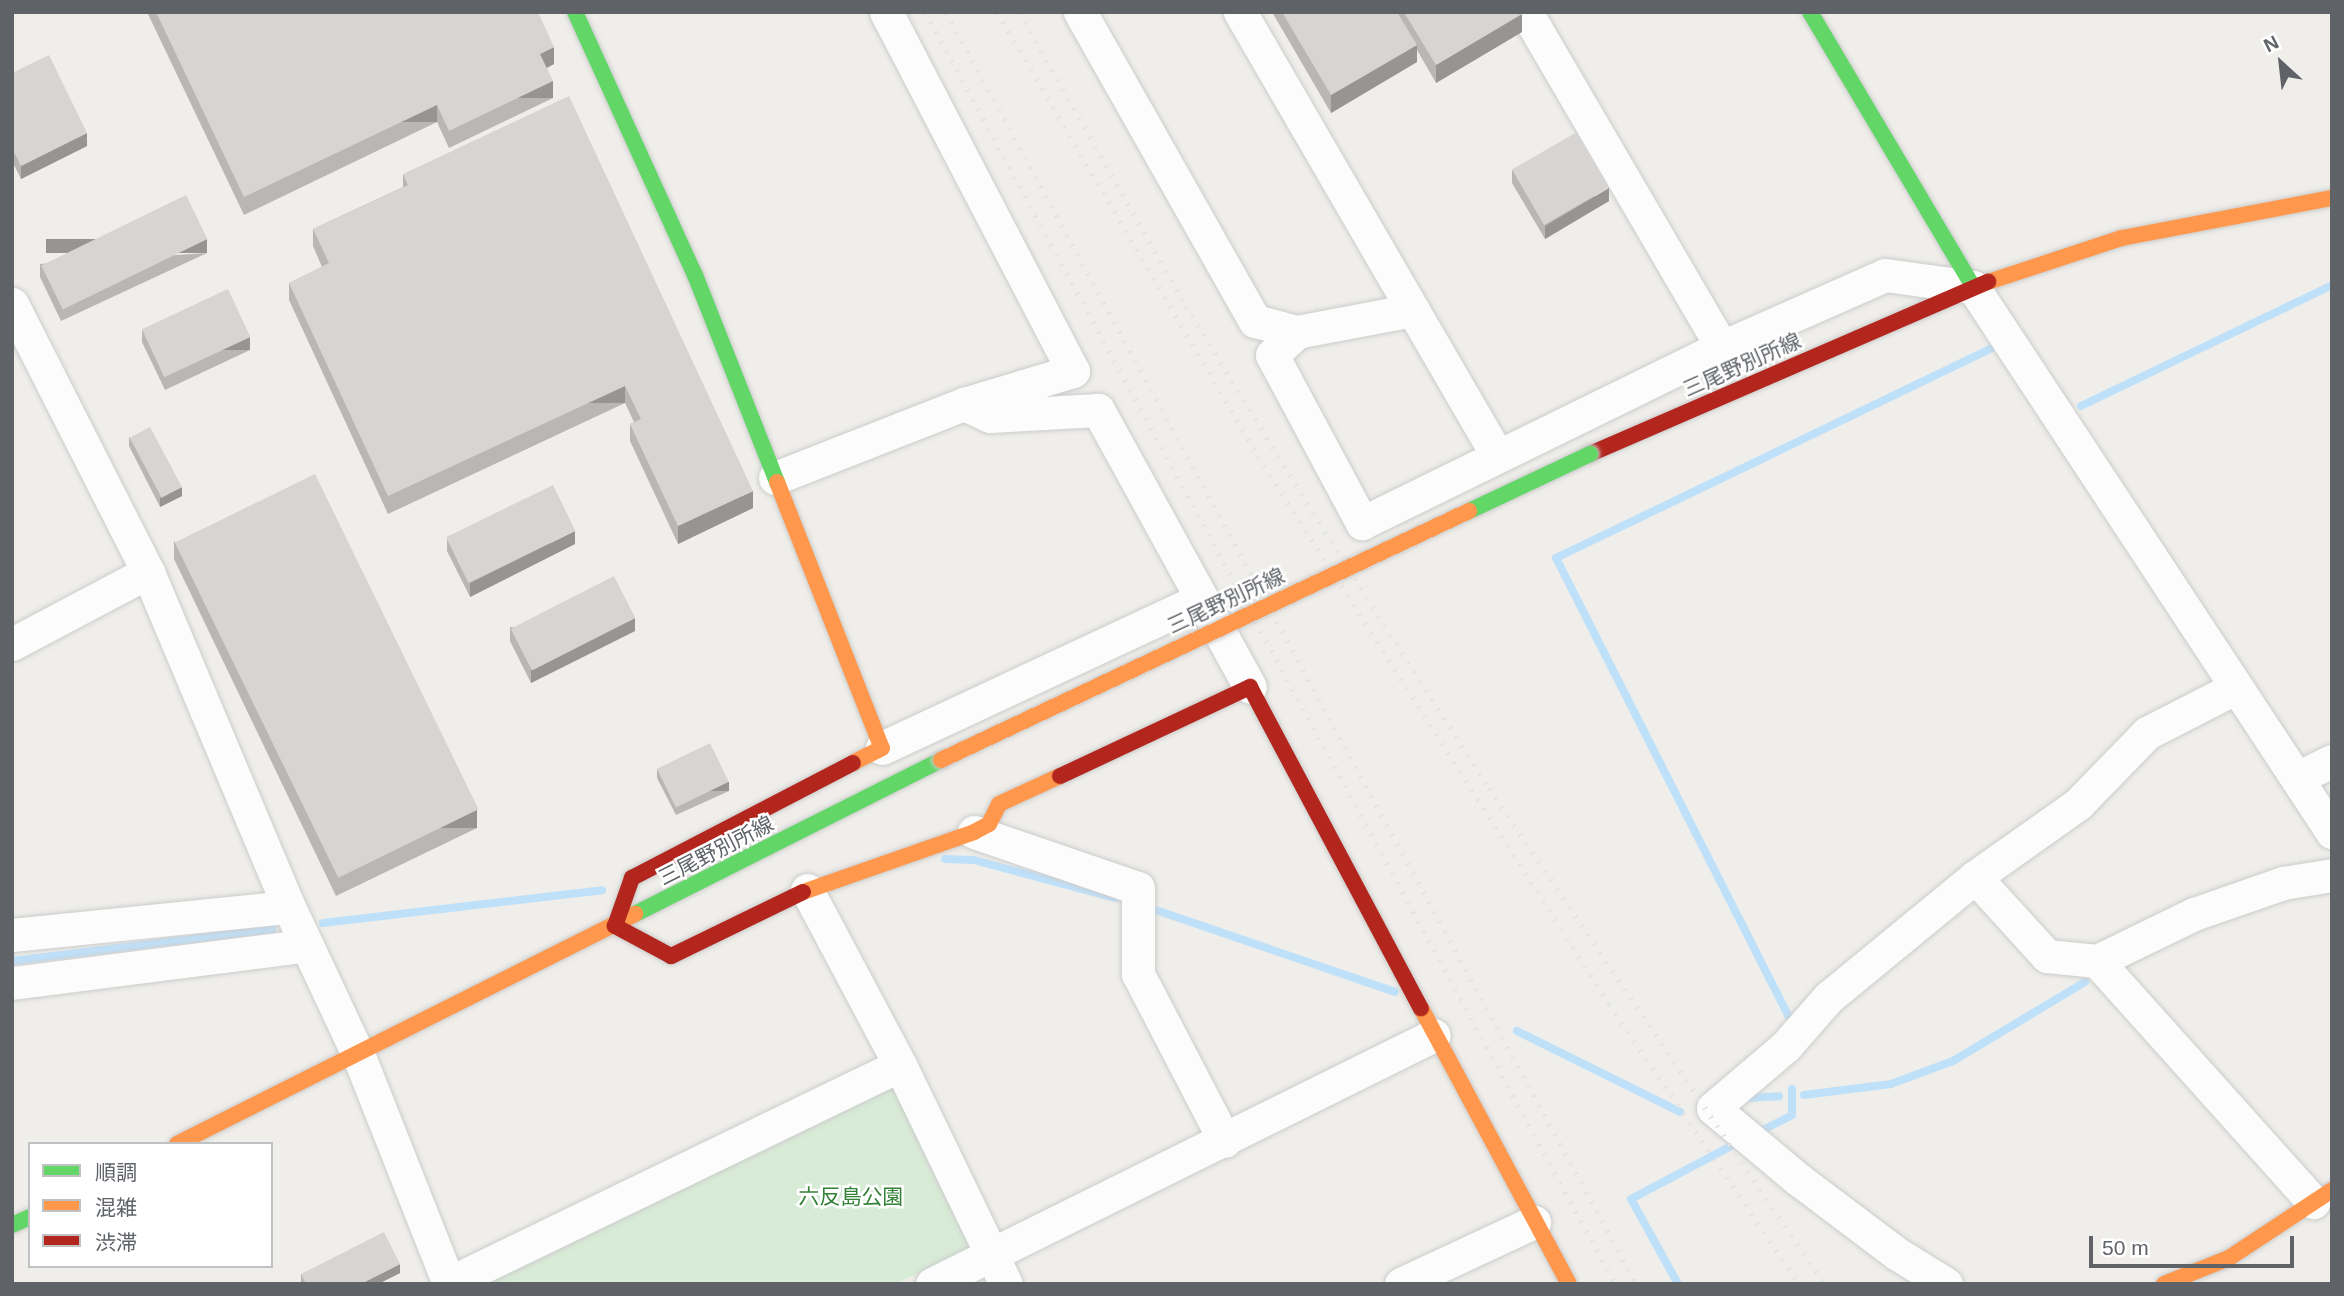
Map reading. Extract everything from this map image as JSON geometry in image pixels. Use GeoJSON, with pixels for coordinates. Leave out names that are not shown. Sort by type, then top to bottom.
{"type":"FeatureCollection","features":[{"type":"Feature","properties":{"kind":"street"},"geometry":{"type":"LineString","coordinates":[[575,12],[651,173],[882,748]]}},
{"type":"Feature","properties":{"kind":"street"},"geometry":{"type":"LineString","coordinates":[[775,478],[964,404],[1073,371],[886,12]]}},
{"type":"Feature","properties":{"kind":"street"},"geometry":{"type":"LineString","coordinates":[[1080,12],[1255,321],[1297,332],[1413,310]]}},
{"type":"Feature","properties":{"kind":"street"},"geometry":{"type":"LineString","coordinates":[[1240,12],[1497,455]]}},
{"type":"Feature","properties":{"kind":"street"},"geometry":{"type":"LineString","coordinates":[[1526,12],[1722,347]]}},
{"type":"Feature","properties":{"kind":"street"},"geometry":{"type":"LineString","coordinates":[[1810,12],[1973,287],[2071,430],[2233,689],[2332,832]]}},
{"type":"Feature","properties":{"kind":"street","name":"三尾野別所線"},"geometry":{"type":"LineString","coordinates":[[181,1142],[941,760],[1590,454],[1973,287],[2122,238],[2332,198]]}},
{"type":"Feature","properties":{"kind":"street"},"geometry":{"type":"LineString","coordinates":[[1297,332],[1272,355],[1362,523],[1722,347],[1885,275],[1973,287]]}},
{"type":"Feature","properties":{"kind":"street"},"geometry":{"type":"LineString","coordinates":[[12,304],[148,572],[289,907],[358,1054],[448,1284],[900,1065]]}},
{"type":"Feature","properties":{"kind":"street"},"geometry":{"type":"LineString","coordinates":[[964,404],[990,416],[1098,410],[1250,687],[1569,1284]]}},
{"type":"Feature","properties":{"kind":"street"},"geometry":{"type":"LineString","coordinates":[[12,644],[148,572]]}},
{"type":"Feature","properties":{"kind":"street"},"geometry":{"type":"LineString","coordinates":[[1202,599],[882,748],[632,878],[615,926],[671,956],[807,890],[974,832],[989,824],[999,804],[1250,687]]}},
{"type":"Feature","properties":{"kind":"street"},"geometry":{"type":"LineString","coordinates":[[1946,1284],[1896,1253],[1799,1180],[1713,1108],[1785,1047],[1829,997],[1975,877],[2078,804],[2147,733],[2233,689]]}},
{"type":"Feature","properties":{"kind":"street"},"geometry":{"type":"LineString","coordinates":[[2297,778],[2332,761]]}},
{"type":"Feature","properties":{"kind":"street"},"geometry":{"type":"LineString","coordinates":[[974,832],[1138,888],[1138,974],[1225,1141]]}},
{"type":"Feature","properties":{"kind":"street"},"geometry":{"type":"LineString","coordinates":[[1975,877],[2047,956],[2097,961],[2194,914],[2283,883],[2332,875]]}},
{"type":"Feature","properties":{"kind":"street"},"geometry":{"type":"LineString","coordinates":[[807,890],[900,1065],[1000,1270]]}},
{"type":"Feature","properties":{"kind":"street"},"geometry":{"type":"LineString","coordinates":[[12,935],[289,907]]}},
{"type":"Feature","properties":{"kind":"street"},"geometry":{"type":"LineString","coordinates":[[12,983],[307,945]]}},
{"type":"Feature","properties":{"kind":"street"},"geometry":{"type":"LineString","coordinates":[[2097,961],[2322,1196],[2228,1258],[2164,1284]]}},
{"type":"Feature","properties":{"kind":"street"},"geometry":{"type":"LineString","coordinates":[[932,1284],[1000,1270],[1225,1141],[1434,1035]]}},
{"type":"Feature","properties":{"kind":"street"},"geometry":{"type":"LineString","coordinates":[[12,1225],[28,1218]]}},
{"type":"Feature","properties":{"kind":"street"},"geometry":{"type":"LineString","coordinates":[[1401,1284],[1534,1222]]}},
{"type":"Feature","properties":{"kind":"green space","name":"六反島公園"},"geometry":{"type":"Polygon","coordinates":[[[891,1080],[975,1247],[895,1284],[467,1284],[891,1080]]]}},
{"type":"Feature","properties":{"kind":"building"},"geometry":{"type":"Polygon","coordinates":[[[156,12],[538,12],[554,47],[540,54],[553,81],[449,131],[437,105],[244,197],[156,12]]]}},
{"type":"Feature","properties":{"kind":"building"},"geometry":{"type":"Polygon","coordinates":[[[1282,12],[1397,12],[1417,45],[1331,95],[1282,12]]]}},
{"type":"Feature","properties":{"kind":"building"},"geometry":{"type":"Polygon","coordinates":[[[1404,12],[1521,12],[1522,14],[1436,65],[1404,12]]]}},
{"type":"Feature","properties":{"kind":"building"},"geometry":{"type":"Polygon","coordinates":[[[49,55],[87,133],[21,166],[12,148],[12,73],[49,55]]]}},
{"type":"Feature","properties":{"kind":"building"},"geometry":{"type":"Polygon","coordinates":[[[569,96],[753,491],[678,526],[630,424],[641,419],[625,386],[388,496],[289,283],[329,263],[313,229],[408,185],[403,174],[569,96]]]}},
{"type":"Feature","properties":{"kind":"building"},"geometry":{"type":"Polygon","coordinates":[[[1577,132],[1609,187],[1544,225],[1512,170],[1577,132]]]}},
{"type":"Feature","properties":{"kind":"building"},"geometry":{"type":"Polygon","coordinates":[[[186,195],[207,239],[63,310],[41,266],[186,195]]]}},
{"type":"Feature","properties":{"kind":"building"},"geometry":{"type":"Polygon","coordinates":[[[228,289],[250,337],[164,377],[142,329],[228,289]]]}},
{"type":"Feature","properties":{"kind":"building"},"geometry":{"type":"Polygon","coordinates":[[[150,427],[182,487],[162,498],[130,438],[150,427]]]}},
{"type":"Feature","properties":{"kind":"building"},"geometry":{"type":"Polygon","coordinates":[[[315,474],[479,809],[338,878],[175,542],[315,474]]]}},
{"type":"Feature","properties":{"kind":"building"},"geometry":{"type":"Polygon","coordinates":[[[553,485],[575,531],[468,583],[446,537],[553,485]]]}},
{"type":"Feature","properties":{"kind":"building"},"geometry":{"type":"Polygon","coordinates":[[[614,576],[635,618],[532,671],[511,629],[614,576]]]}},
{"type":"Feature","properties":{"kind":"building"},"geometry":{"type":"Polygon","coordinates":[[[710,743],[729,782],[676,808],[657,769],[710,743]]]}},
{"type":"Feature","properties":{"kind":"building"},"geometry":{"type":"Polygon","coordinates":[[[384,1232],[400,1264],[361,1284],[306,1284],[301,1274],[384,1232]]]}},
{"type":"Feature","properties":{"kind":"waterway"},"geometry":{"type":"LineString","coordinates":[[2081,406],[2332,285]]}},
{"type":"Feature","properties":{"kind":"waterway"},"geometry":{"type":"LineString","coordinates":[[1789,1017],[1556,558],[1990,349]]}},
{"type":"Feature","properties":{"kind":"waterway"},"geometry":{"type":"LineString","coordinates":[[945,859],[974,860],[1116,898]]}},
{"type":"Feature","properties":{"kind":"waterway"},"geometry":{"type":"LineString","coordinates":[[323,923],[602,890]]}},
{"type":"Feature","properties":{"kind":"waterway"},"geometry":{"type":"LineString","coordinates":[[1147,907],[1395,992]]}},
{"type":"Feature","properties":{"kind":"waterway"},"geometry":{"type":"LineString","coordinates":[[12,961],[272,929]]}},
{"type":"Feature","properties":{"kind":"waterway"},"geometry":{"type":"LineString","coordinates":[[1804,1095],[1891,1084],[1953,1061],[2085,982]]}},
{"type":"Feature","properties":{"kind":"waterway"},"geometry":{"type":"LineString","coordinates":[[1517,1031],[1680,1112]]}},
{"type":"Feature","properties":{"kind":"waterway"},"geometry":{"type":"LineString","coordinates":[[1759,1132],[1792,1115],[1792,1089]]}},
{"type":"Feature","properties":{"kind":"waterway"},"geometry":{"type":"LineString","coordinates":[[1745,1098],[1779,1096]]}},
{"type":"Feature","properties":{"kind":"waterway"},"geometry":{"type":"LineString","coordinates":[[1678,1284],[1631,1199],[1731,1146]]}},
{"type":"Feature","properties":{"kind":"railway"},"geometry":{"type":"LineString","coordinates":[[925,12],[1615,1284]]}},
{"type":"Feature","properties":{"kind":"railway"},"geometry":{"type":"LineString","coordinates":[[946,12],[1636,1284]]}},
{"type":"Feature","properties":{"kind":"railway"},"geometry":{"type":"LineString","coordinates":[[997,12],[1258,456],[1609,1004],[1799,1284]]}},
{"type":"Feature","properties":{"kind":"railway"},"geometry":{"type":"LineString","coordinates":[[1019,12],[1186,306],[1325,532],[1489,788],[1824,1284]]}},
{"type":"Feature","properties":{"kind":"traffic: fast"},"geometry":{"type":"LineString","coordinates":[[575,12],[695,275],[777,482]]}},
{"type":"Feature","properties":{"kind":"traffic: fast"},"geometry":{"type":"LineString","coordinates":[[1810,12],[1973,287]]}},
{"type":"Feature","properties":{"kind":"traffic: fast"},"geometry":{"type":"LineString","coordinates":[[1469,511],[1590,454]]}},
{"type":"Feature","properties":{"kind":"traffic: fast"},"geometry":{"type":"LineString","coordinates":[[635,914],[941,760]]}},
{"type":"Feature","properties":{"kind":"traffic: fast"},"geometry":{"type":"LineString","coordinates":[[12,1225],[28,1218]]}},
{"type":"Feature","properties":{"kind":"traffic: slow"},"geometry":{"type":"LineString","coordinates":[[1988,282],[2122,238],[2332,198]]}},
{"type":"Feature","properties":{"kind":"traffic: slow"},"geometry":{"type":"LineString","coordinates":[[777,482],[882,748],[853,763]]}},
{"type":"Feature","properties":{"kind":"traffic: slow"},"geometry":{"type":"LineString","coordinates":[[941,760],[1469,511]]}},
{"type":"Feature","properties":{"kind":"traffic: slow"},"geometry":{"type":"LineString","coordinates":[[803,892],[974,832],[989,824],[999,804],[1060,776]]}},
{"type":"Feature","properties":{"kind":"traffic: slow"},"geometry":{"type":"LineString","coordinates":[[181,1142],[635,914]]}},
{"type":"Feature","properties":{"kind":"traffic: slow"},"geometry":{"type":"LineString","coordinates":[[1421,1008],[1569,1284]]}},
{"type":"Feature","properties":{"kind":"traffic: slow"},"geometry":{"type":"LineString","coordinates":[[2164,1284],[2229,1258],[2332,1190]]}},
{"type":"Feature","properties":{"kind":"traffic: jam"},"geometry":{"type":"LineString","coordinates":[[1590,454],[1988,282]]}},
{"type":"Feature","properties":{"kind":"traffic: jam"},"geometry":{"type":"LineString","coordinates":[[1060,776],[1250,687],[1421,1008]]}},
{"type":"Feature","properties":{"kind":"traffic: jam"},"geometry":{"type":"LineString","coordinates":[[803,892],[671,956],[615,926],[632,878],[853,763]]}}]}
